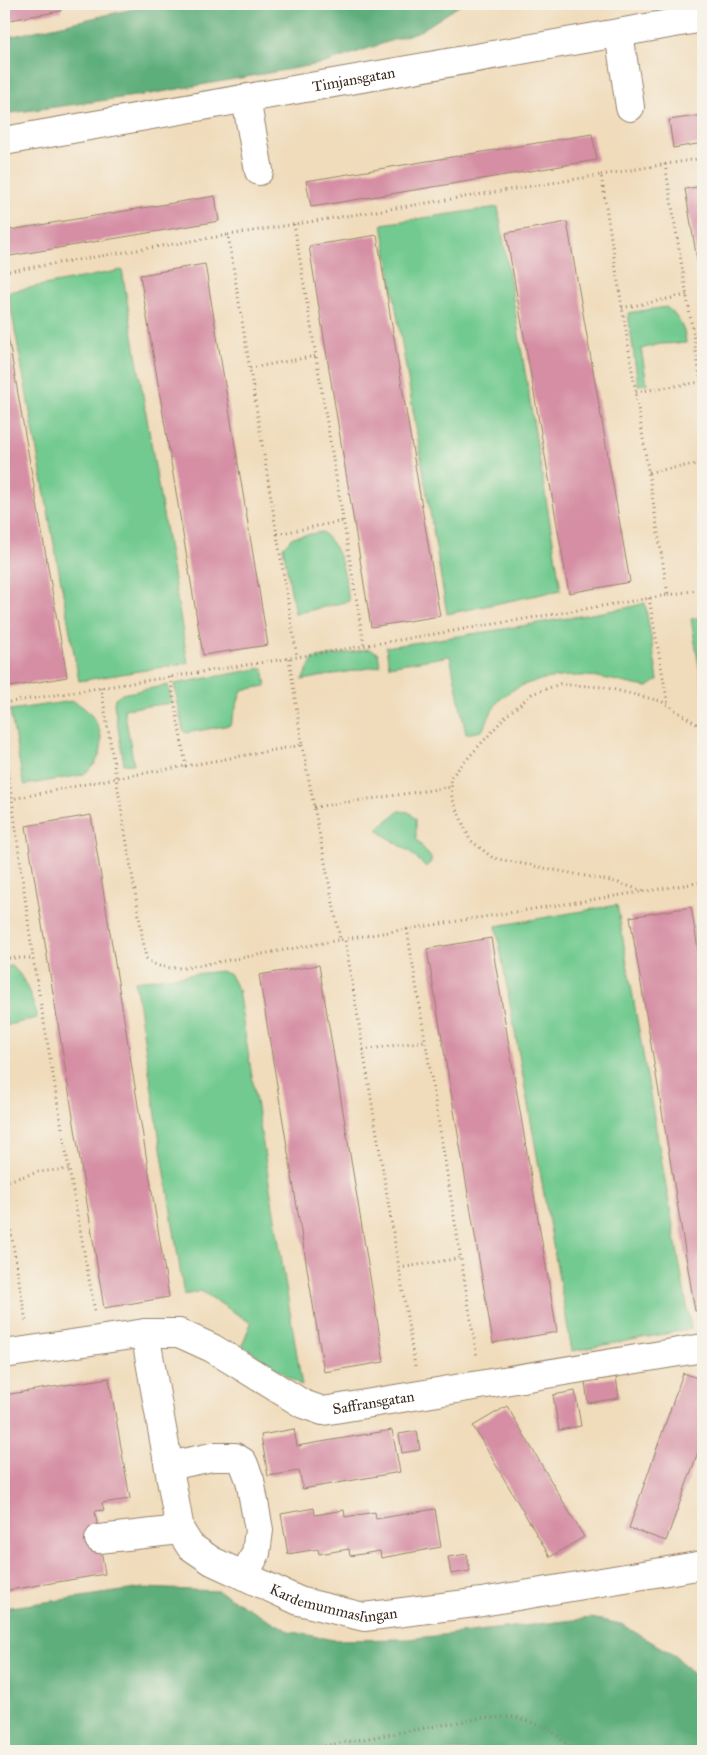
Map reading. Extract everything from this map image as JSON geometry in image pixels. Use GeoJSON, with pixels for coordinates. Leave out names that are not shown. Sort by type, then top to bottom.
{"type":"FeatureCollection","features":[{"type":"Feature","properties":{"kind":"street","name":"Timjansgatan"},"geometry":{"type":"LineString","coordinates":[[4,141],[703,18]]}},
{"type":"Feature","properties":{"kind":"street"},"geometry":{"type":"LineString","coordinates":[[619,33],[630,107]]}},
{"type":"Feature","properties":{"kind":"street"},"geometry":{"type":"LineString","coordinates":[[246,99],[259,171]]}},
{"type":"Feature","properties":{"kind":"street","name":"Saffransgatan"},"geometry":{"type":"LineString","coordinates":[[4,1354],[145,1333],[179,1333],[212,1348],[303,1404],[323,1411],[703,1348]]}},
{"type":"Feature","properties":{"kind":"street","name":"Kardemummaslingan"},"geometry":{"type":"LineString","coordinates":[[145,1333],[180,1530],[190,1546],[212,1561],[298,1601],[364,1617],[482,1602],[703,1565]]}},
{"type":"Feature","properties":{"kind":"street"},"geometry":{"type":"LineString","coordinates":[[168,1466],[212,1457],[235,1457],[243,1462],[250,1480],[259,1530],[256,1553],[244,1576]]}},
{"type":"Feature","properties":{"kind":"street"},"geometry":{"type":"LineString","coordinates":[[99,1539],[180,1530]]}},
{"type":"Feature","properties":{"kind":"path"},"geometry":{"type":"LineString","coordinates":[[4,272],[703,158]]}},
{"type":"Feature","properties":{"kind":"path"},"geometry":{"type":"LineString","coordinates":[[666,164],[703,394]]}},
{"type":"Feature","properties":{"kind":"path"},"geometry":{"type":"LineString","coordinates":[[601,175],[668,594]]}},
{"type":"Feature","properties":{"kind":"path"},"geometry":{"type":"LineString","coordinates":[[294,224],[364,645]]}},
{"type":"Feature","properties":{"kind":"path"},"geometry":{"type":"LineString","coordinates":[[228,235],[297,657]]}},
{"type":"Feature","properties":{"kind":"path"},"geometry":{"type":"LineString","coordinates":[[622,308],[687,294]]}},
{"type":"Feature","properties":{"kind":"path"},"geometry":{"type":"LineString","coordinates":[[250,368],[316,356]]}},
{"type":"Feature","properties":{"kind":"path"},"geometry":{"type":"LineString","coordinates":[[636,392],[701,382]]}},
{"type":"Feature","properties":{"kind":"path"},"geometry":{"type":"LineString","coordinates":[[649,472],[703,463]]}},
{"type":"Feature","properties":{"kind":"path"},"geometry":{"type":"LineString","coordinates":[[277,534],[343,521]]}},
{"type":"Feature","properties":{"kind":"path"},"geometry":{"type":"LineString","coordinates":[[4,703],[297,657],[703,589]]}},
{"type":"Feature","properties":{"kind":"path"},"geometry":{"type":"LineString","coordinates":[[649,598],[668,706]]}},
{"type":"Feature","properties":{"kind":"path"},"geometry":{"type":"LineString","coordinates":[[289,658],[302,745],[340,940]]}},
{"type":"Feature","properties":{"kind":"path"},"geometry":{"type":"LineString","coordinates":[[170,677],[186,766]]}},
{"type":"Feature","properties":{"kind":"path"},"geometry":{"type":"LineString","coordinates":[[643,892],[616,882],[493,858],[470,840],[452,798],[451,777],[506,716],[532,694],[560,684],[603,686],[660,701],[703,728]]}},
{"type":"Feature","properties":{"kind":"path"},"geometry":{"type":"LineString","coordinates":[[101,687],[146,958],[153,965],[164,968],[185,968],[345,939],[703,882]]}},
{"type":"Feature","properties":{"kind":"path"},"geometry":{"type":"LineString","coordinates":[[4,800],[302,745]]}},
{"type":"Feature","properties":{"kind":"path"},"geometry":{"type":"LineString","coordinates":[[4,753],[33,958],[68,1169],[96,1315]]}},
{"type":"Feature","properties":{"kind":"path"},"geometry":{"type":"LineString","coordinates":[[314,807],[452,787]]}},
{"type":"Feature","properties":{"kind":"path"},"geometry":{"type":"LineString","coordinates":[[407,929],[477,1358]]}},
{"type":"Feature","properties":{"kind":"path"},"geometry":{"type":"LineString","coordinates":[[345,939],[415,1367]]}},
{"type":"Feature","properties":{"kind":"path"},"geometry":{"type":"LineString","coordinates":[[4,958],[33,958]]}},
{"type":"Feature","properties":{"kind":"path"},"geometry":{"type":"LineString","coordinates":[[363,1050],[425,1041]]}},
{"type":"Feature","properties":{"kind":"path"},"geometry":{"type":"LineString","coordinates":[[4,1182],[38,1172],[68,1169]]}},
{"type":"Feature","properties":{"kind":"path"},"geometry":{"type":"LineString","coordinates":[[4,1191],[26,1323]]}},
{"type":"Feature","properties":{"kind":"path"},"geometry":{"type":"LineString","coordinates":[[399,1268],[461,1258]]}},
{"type":"Feature","properties":{"kind":"path"},"geometry":{"type":"LineString","coordinates":[[295,1751],[482,1718],[514,1717],[548,1728],[575,1751]]}},
{"type":"Feature","properties":{"kind":"green space"},"geometry":{"type":"Polygon","coordinates":[[[155,4],[462,4],[420,31],[325,63],[150,94],[4,114],[4,38],[155,4]]]}},
{"type":"Feature","properties":{"kind":"green space"},"geometry":{"type":"Polygon","coordinates":[[[498,207],[561,590],[447,614],[382,224],[498,207]]]}},
{"type":"Feature","properties":{"kind":"green space"},"geometry":{"type":"Polygon","coordinates":[[[122,270],[188,663],[79,681],[8,292],[122,270]]]}},
{"type":"Feature","properties":{"kind":"green space"},"geometry":{"type":"Polygon","coordinates":[[[666,307],[680,323],[686,343],[660,344],[641,349],[647,384],[638,385],[628,313],[666,307]]]}},
{"type":"Feature","properties":{"kind":"green space"},"geometry":{"type":"Polygon","coordinates":[[[322,532],[339,556],[349,601],[295,614],[283,547],[293,537],[322,532]]]}},
{"type":"Feature","properties":{"kind":"green space"},"geometry":{"type":"Polygon","coordinates":[[[645,603],[658,680],[648,687],[587,676],[538,680],[505,695],[495,706],[482,731],[466,734],[450,656],[389,666],[386,647],[492,631],[645,603]]]}},
{"type":"Feature","properties":{"kind":"green space"},"geometry":{"type":"Polygon","coordinates":[[[703,617],[703,690],[691,619],[703,617]]]}},
{"type":"Feature","properties":{"kind":"green space"},"geometry":{"type":"Polygon","coordinates":[[[369,649],[378,653],[380,666],[302,680],[313,659],[369,649]]]}},
{"type":"Feature","properties":{"kind":"green space"},"geometry":{"type":"Polygon","coordinates":[[[263,668],[266,686],[242,690],[230,725],[186,733],[183,730],[174,684],[263,668]]]}},
{"type":"Feature","properties":{"kind":"green space"},"geometry":{"type":"Polygon","coordinates":[[[168,685],[172,703],[124,709],[134,764],[124,764],[114,704],[115,698],[122,694],[168,685]]]}},
{"type":"Feature","properties":{"kind":"green space"},"geometry":{"type":"Polygon","coordinates":[[[73,701],[92,716],[97,726],[101,736],[101,747],[98,757],[92,767],[82,775],[25,785],[10,710],[73,701]]]}},
{"type":"Feature","properties":{"kind":"green space"},"geometry":{"type":"Polygon","coordinates":[[[399,811],[409,812],[416,819],[416,839],[431,858],[431,862],[426,867],[410,852],[378,831],[379,827],[399,811]]]}},
{"type":"Feature","properties":{"kind":"green space"},"geometry":{"type":"Polygon","coordinates":[[[617,905],[691,1329],[572,1351],[496,926],[617,905]]]}},
{"type":"Feature","properties":{"kind":"green space"},"geometry":{"type":"Polygon","coordinates":[[[11,966],[24,982],[37,1018],[4,1026],[4,967],[11,966]]]}},
{"type":"Feature","properties":{"kind":"green space"},"geometry":{"type":"Polygon","coordinates":[[[221,971],[230,975],[238,990],[302,1386],[242,1345],[251,1323],[201,1291],[184,1295],[135,981],[221,971]]]}},
{"type":"Feature","properties":{"kind":"green space"},"geometry":{"type":"Polygon","coordinates":[[[143,1588],[218,1591],[289,1631],[333,1640],[408,1639],[591,1618],[621,1624],[677,1657],[703,1685],[703,1751],[4,1751],[4,1608],[143,1588]]]}},
{"type":"Feature","properties":{"kind":"building"},"geometry":{"type":"Polygon","coordinates":[[[4,4],[60,4],[61,11],[4,21],[4,4]]]}},
{"type":"Feature","properties":{"kind":"building"},"geometry":{"type":"Polygon","coordinates":[[[703,115],[703,143],[673,148],[669,120],[703,115]]]}},
{"type":"Feature","properties":{"kind":"building"},"geometry":{"type":"Polygon","coordinates":[[[592,134],[597,160],[311,207],[306,181],[592,134]]]}},
{"type":"Feature","properties":{"kind":"building"},"geometry":{"type":"Polygon","coordinates":[[[703,186],[703,289],[702,289],[685,189],[703,186]]]}},
{"type":"Feature","properties":{"kind":"building"},"geometry":{"type":"Polygon","coordinates":[[[215,196],[219,221],[4,257],[4,231],[215,196]]]}},
{"type":"Feature","properties":{"kind":"building"},"geometry":{"type":"Polygon","coordinates":[[[567,222],[630,582],[569,593],[506,233],[567,222]]]}},
{"type":"Feature","properties":{"kind":"building"},"geometry":{"type":"Polygon","coordinates":[[[377,235],[440,616],[371,627],[309,246],[377,235]]]}},
{"type":"Feature","properties":{"kind":"building"},"geometry":{"type":"Polygon","coordinates":[[[205,264],[268,645],[203,655],[140,275],[205,264]]]}},
{"type":"Feature","properties":{"kind":"building"},"geometry":{"type":"Polygon","coordinates":[[[4,313],[67,677],[4,688],[4,313]]]}},
{"type":"Feature","properties":{"kind":"building"},"geometry":{"type":"Polygon","coordinates":[[[91,815],[169,1297],[104,1308],[26,826],[91,815]]]}},
{"type":"Feature","properties":{"kind":"building"},"geometry":{"type":"Polygon","coordinates":[[[691,907],[703,979],[703,1310],[695,1311],[630,917],[691,907]]]}},
{"type":"Feature","properties":{"kind":"building"},"geometry":{"type":"Polygon","coordinates":[[[491,938],[557,1332],[493,1343],[427,949],[491,938]]]}},
{"type":"Feature","properties":{"kind":"building"},"geometry":{"type":"Polygon","coordinates":[[[319,965],[384,1362],[324,1372],[259,975],[319,965]]]}},
{"type":"Feature","properties":{"kind":"building"},"geometry":{"type":"Polygon","coordinates":[[[683,1373],[703,1380],[703,1438],[666,1541],[629,1528],[683,1373]]]}},
{"type":"Feature","properties":{"kind":"building"},"geometry":{"type":"Polygon","coordinates":[[[616,1377],[619,1398],[588,1403],[585,1382],[616,1377]]]}},
{"type":"Feature","properties":{"kind":"building"},"geometry":{"type":"Polygon","coordinates":[[[109,1378],[130,1499],[102,1503],[104,1510],[95,1511],[105,1574],[4,1591],[4,1395],[109,1378]]]}},
{"type":"Feature","properties":{"kind":"building"},"geometry":{"type":"Polygon","coordinates":[[[575,1391],[581,1426],[559,1430],[553,1395],[575,1391]]]}},
{"type":"Feature","properties":{"kind":"building"},"geometry":{"type":"Polygon","coordinates":[[[507,1406],[584,1537],[550,1557],[473,1426],[507,1406]]]}},
{"type":"Feature","properties":{"kind":"building"},"geometry":{"type":"Polygon","coordinates":[[[294,1429],[297,1446],[392,1430],[400,1472],[303,1489],[299,1471],[268,1476],[261,1435],[294,1429]]]}},
{"type":"Feature","properties":{"kind":"building"},"geometry":{"type":"Polygon","coordinates":[[[417,1431],[420,1450],[402,1453],[399,1434],[417,1431]]]}},
{"type":"Feature","properties":{"kind":"building"},"geometry":{"type":"Polygon","coordinates":[[[314,1508],[315,1515],[344,1510],[345,1517],[375,1512],[376,1519],[435,1509],[441,1547],[381,1558],[380,1551],[350,1556],[349,1549],[319,1554],[318,1549],[288,1554],[281,1514],[314,1508]]]}},
{"type":"Feature","properties":{"kind":"building"},"geometry":{"type":"Polygon","coordinates":[[[467,1554],[470,1571],[451,1574],[448,1557],[467,1554]]]}}]}
